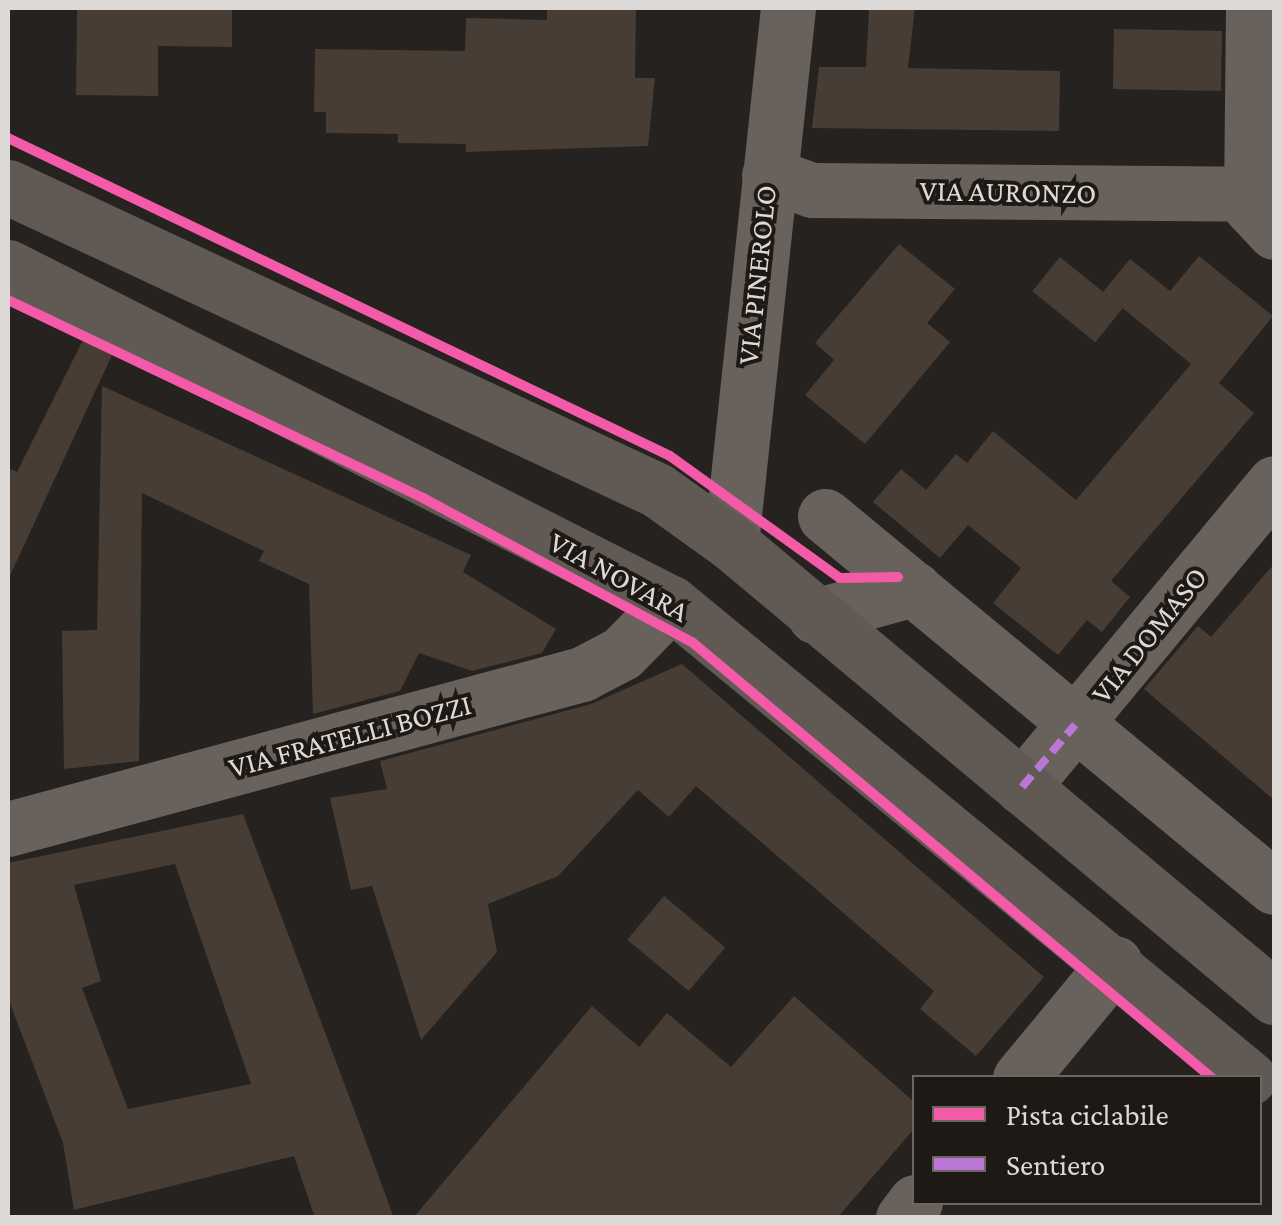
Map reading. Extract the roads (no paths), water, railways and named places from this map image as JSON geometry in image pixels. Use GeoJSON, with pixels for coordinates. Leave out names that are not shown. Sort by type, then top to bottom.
{"type":"FeatureCollection","features":[{"type":"Feature","properties":{"kind":"street","name":"VIA PINEROLO"},"geometry":{"type":"LineString","coordinates":[[731,543],[788,8]]}},
{"type":"Feature","properties":{"kind":"street"},"geometry":{"type":"LineString","coordinates":[[1253,8],[1262,213]]}},
{"type":"Feature","properties":{"kind":"street","name":"VIA AURONZO"},"geometry":{"type":"LineString","coordinates":[[769,175],[812,190],[1262,213]]}},
{"type":"Feature","properties":{"kind":"street"},"geometry":{"type":"LineString","coordinates":[[8,187],[657,490],[731,543],[1274,997]]}},
{"type":"Feature","properties":{"kind":"street","name":"VIA NOVARA"},"geometry":{"type":"LineString","coordinates":[[8,267],[671,603],[1115,963],[1245,1075]]}},
{"type":"Feature","properties":{"kind":"street","name":"VIA DOMASO"},"geometry":{"type":"LineString","coordinates":[[1022,787],[1274,483]]}},
{"type":"Feature","properties":{"kind":"street"},"geometry":{"type":"LineString","coordinates":[[825,516],[1274,887]]}},
{"type":"Feature","properties":{"kind":"street"},"geometry":{"type":"LineString","coordinates":[[814,616],[914,589]]}},
{"type":"Feature","properties":{"kind":"street","name":"VIA FRATELLI BOZZI"},"geometry":{"type":"LineString","coordinates":[[8,829],[582,674],[622,653],[671,603]]}},
{"type":"Feature","properties":{"kind":"street"},"geometry":{"type":"LineString","coordinates":[[1022,1075],[1115,963]]}}]}
